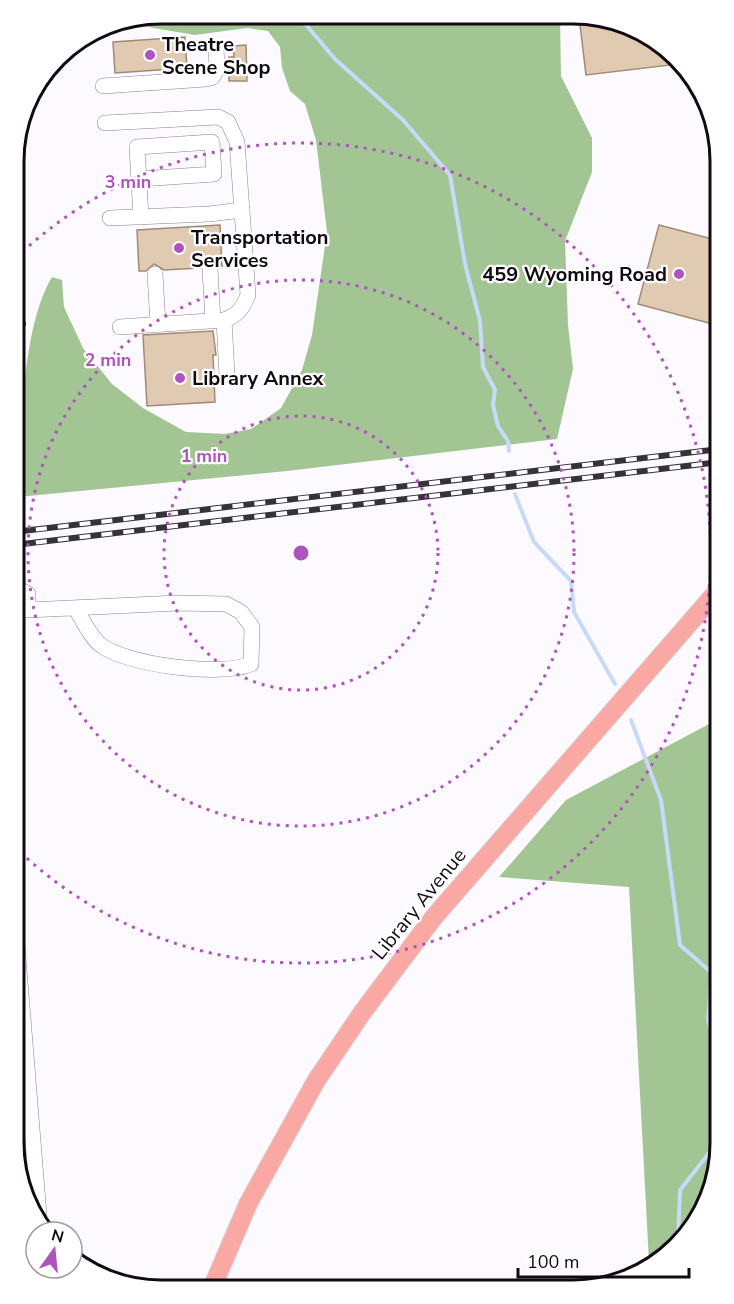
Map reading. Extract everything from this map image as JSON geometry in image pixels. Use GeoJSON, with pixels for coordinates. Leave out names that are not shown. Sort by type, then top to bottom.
{"type":"FeatureCollection","features":[{"type":"Feature","properties":{"kind":"main road","name":"Library Avenue"},"geometry":{"type":"LineString","coordinates":[[216,1280],[253,1195],[316,1081],[362,1013],[434,917],[710,600]]}},
{"type":"Feature","properties":{"kind":"street"},"geometry":{"type":"LineString","coordinates":[[103,86],[213,77],[217,69],[216,47]]}},
{"type":"Feature","properties":{"kind":"street"},"geometry":{"type":"LineString","coordinates":[[105,123],[208,116],[228,122],[237,142],[248,295],[238,313],[218,320],[120,327]]}},
{"type":"Feature","properties":{"kind":"street"},"geometry":{"type":"LineString","coordinates":[[140,179],[214,174],[212,142],[137,147],[141,217]]}},
{"type":"Feature","properties":{"kind":"street"},"geometry":{"type":"LineString","coordinates":[[110,218],[209,214],[242,210]]}},
{"type":"Feature","properties":{"kind":"street"},"geometry":{"type":"LineString","coordinates":[[210,270],[227,375]]}},
{"type":"Feature","properties":{"kind":"street"},"geometry":{"type":"LineString","coordinates":[[155,274],[158,324]]}},
{"type":"Feature","properties":{"kind":"street"},"geometry":{"type":"LineString","coordinates":[[24,592],[28,594],[28,610],[75,608],[226,604],[241,612],[252,627],[251,664],[241,668],[205,671],[142,661],[101,646],[75,608]]}},
{"type":"Feature","properties":{"kind":"street"},"geometry":{"type":"LineString","coordinates":[[24,1031],[38,1203]]}},
{"type":"Feature","properties":{"kind":"green space"},"geometry":{"type":"Polygon","coordinates":[[[152,24],[560,24],[561,76],[592,138],[592,172],[565,241],[568,325],[573,369],[557,439],[287,471],[24,496],[24,383],[34,325],[52,277],[62,280],[64,307],[83,348],[112,384],[143,408],[186,432],[225,434],[251,429],[281,408],[302,370],[312,335],[327,232],[316,140],[305,104],[290,91],[282,68],[280,47],[268,31],[247,28],[195,35],[141,26],[152,24]]]}},
{"type":"Feature","properties":{"kind":"green space"},"geometry":{"type":"Polygon","coordinates":[[[710,724],[710,1152],[703,1187],[692,1211],[670,1240],[649,1257],[629,887],[499,877],[566,800],[710,724]]]}},
{"type":"Feature","properties":{"kind":"building"},"geometry":{"type":"Polygon","coordinates":[[[580,24],[617,31],[633,38],[649,47],[670,65],[586,75],[580,24]]]}},
{"type":"Feature","properties":{"kind":"building","name":"Theatre Scene Shop"},"geometry":{"type":"Polygon","coordinates":[[[185,37],[187,68],[115,73],[113,42],[185,37]]]}},
{"type":"Feature","properties":{"kind":"building"},"geometry":{"type":"Polygon","coordinates":[[[246,45],[247,81],[229,81],[229,57],[234,57],[233,46],[246,45]]]}},
{"type":"Feature","properties":{"kind":"building","name":"Transportation Services"},"geometry":{"type":"Polygon","coordinates":[[[220,225],[222,266],[210,260],[204,262],[201,268],[164,270],[154,264],[146,271],[139,271],[137,230],[220,225]]]}},
{"type":"Feature","properties":{"kind":"building","name":"459 Wyoming Road"},"geometry":{"type":"Polygon","coordinates":[[[659,225],[710,238],[710,323],[638,304],[659,225]]]}},
{"type":"Feature","properties":{"kind":"building","name":"Library Annex"},"geometry":{"type":"Polygon","coordinates":[[[213,331],[216,355],[213,355],[215,402],[147,406],[143,335],[213,331]]]}},
{"type":"Feature","properties":{"kind":"waterway"},"geometry":{"type":"LineString","coordinates":[[305,24],[335,59],[403,120],[450,175],[465,264],[480,321],[483,367],[495,390],[493,405],[498,426],[508,441],[509,451]]}},
{"type":"Feature","properties":{"kind":"waterway"},"geometry":{"type":"LineString","coordinates":[[515,494],[534,542],[571,581],[574,612],[615,684]]}},
{"type":"Feature","properties":{"kind":"waterway"},"geometry":{"type":"LineString","coordinates":[[631,720],[661,800],[680,945],[710,971]]}},
{"type":"Feature","properties":{"kind":"waterway"},"geometry":{"type":"LineString","coordinates":[[710,996],[708,1020],[710,1027]]}},
{"type":"Feature","properties":{"kind":"waterway"},"geometry":{"type":"LineString","coordinates":[[678,1230],[680,1190],[710,1152]]}},
{"type":"Feature","properties":{"kind":"railway"},"geometry":{"type":"LineString","coordinates":[[24,531],[710,450]]}},
{"type":"Feature","properties":{"kind":"railway"},"geometry":{"type":"LineString","coordinates":[[24,544],[710,463]]}},
{"type":"Feature","properties":{"kind":"place","name":"Theatre Scene Shop"},"geometry":{"type":"Point","coordinates":[150,55]}},
{"type":"Feature","properties":{"kind":"place","name":"Transportation Services"},"geometry":{"type":"Point","coordinates":[179,248]}},
{"type":"Feature","properties":{"kind":"place","name":"459 Wyoming Road"},"geometry":{"type":"Point","coordinates":[679,274]}},
{"type":"Feature","properties":{"kind":"place","name":"Library Annex"},"geometry":{"type":"Point","coordinates":[180,378]}}]}
